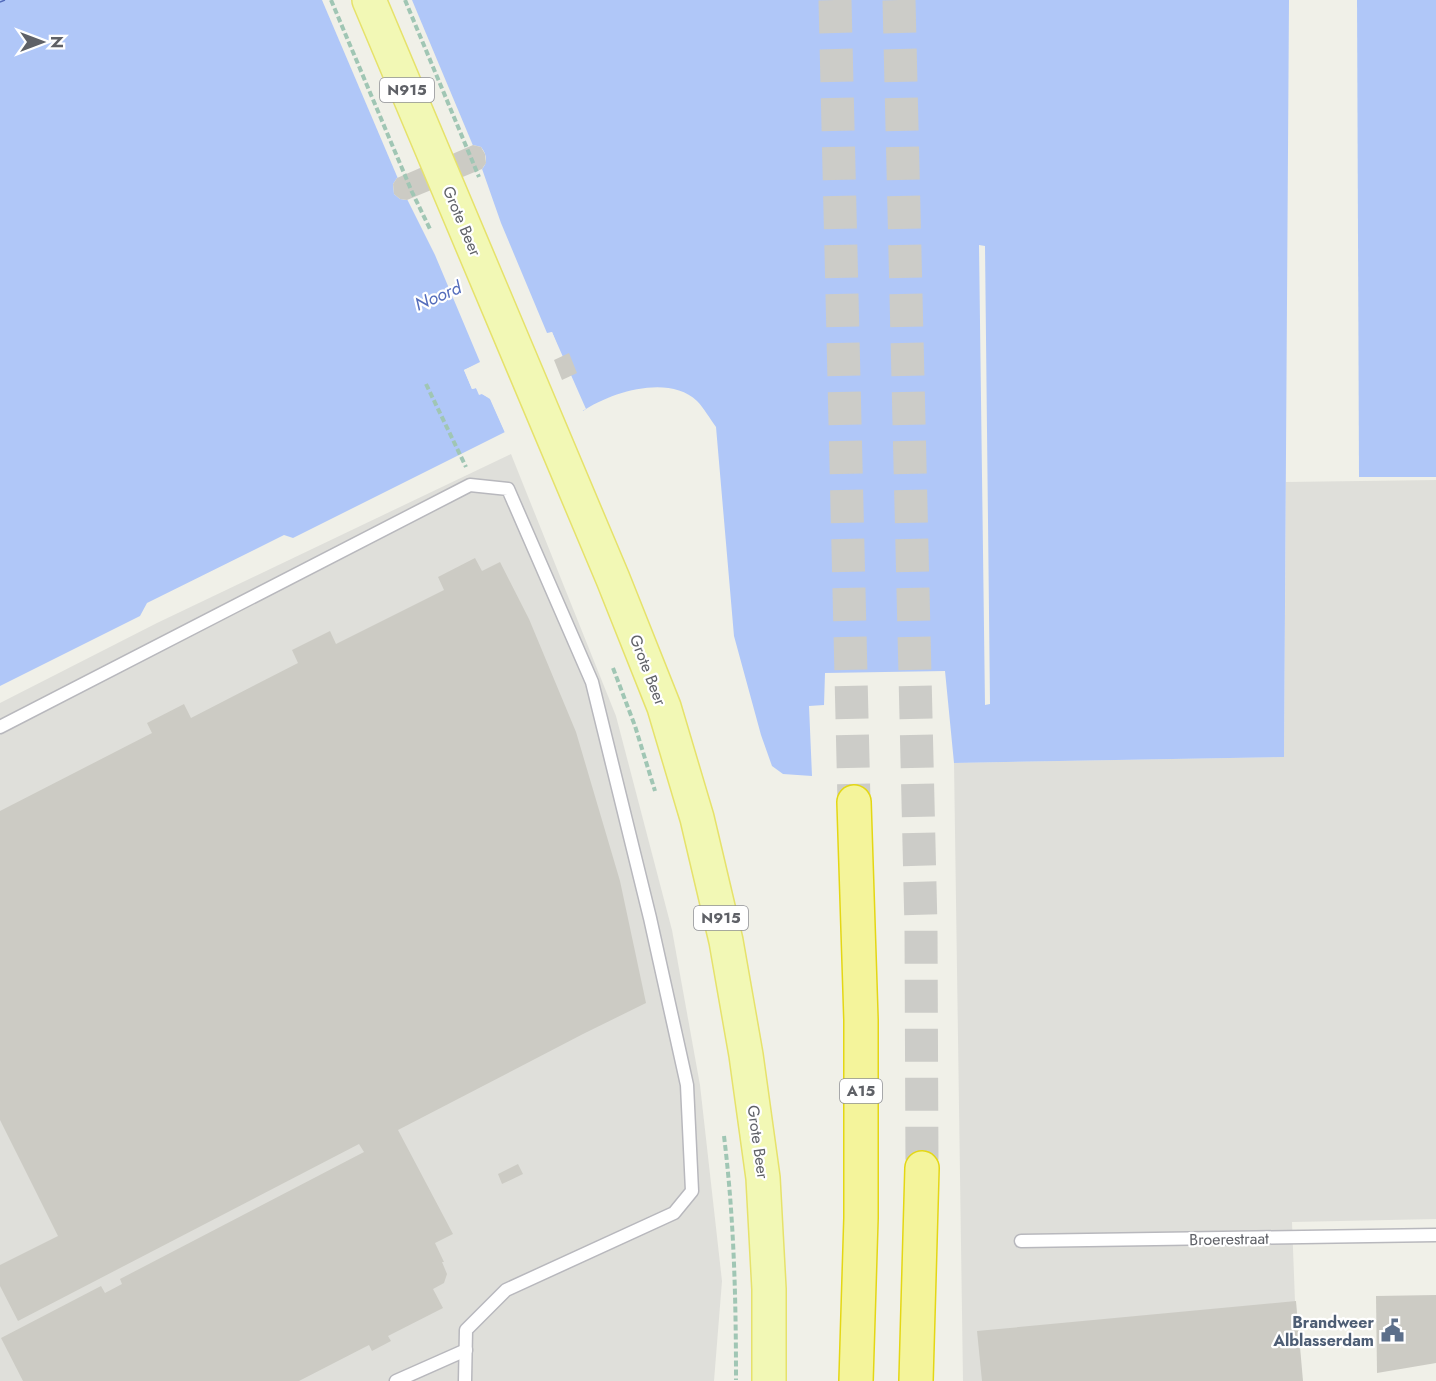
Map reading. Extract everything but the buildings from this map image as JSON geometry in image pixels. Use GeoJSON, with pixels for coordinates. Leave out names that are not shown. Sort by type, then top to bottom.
{"type":"FeatureCollection","features":[{"type":"Feature","properties":{"kind":"highway","name":"A15"},"geometry":{"type":"LineString","coordinates":[[854,802],[861,1020],[861,1218],[856,1381]]}},
{"type":"Feature","properties":{"kind":"highway"},"geometry":{"type":"LineString","coordinates":[[916,1381],[922,1168]]}},
{"type":"Feature","properties":{"kind":"main road","name":"Grote Beer"},"geometry":{"type":"LineString","coordinates":[[369,0],[613,579],[664,707],[697,818],[726,941],[746,1055],[763,1178],[769,1289],[769,1381]]}},
{"type":"Feature","properties":{"kind":"lane"},"geometry":{"type":"LineString","coordinates":[[0,727],[470,485],[508,489],[592,682],[650,918],[687,1085],[692,1191],[674,1213],[506,1290],[466,1330],[465,1381]]}},
{"type":"Feature","properties":{"kind":"lane","name":"Broerestraat"},"geometry":{"type":"LineString","coordinates":[[1021,1241],[1363,1238],[1436,1235]]}},
{"type":"Feature","properties":{"kind":"lane"},"geometry":{"type":"LineString","coordinates":[[396,1381],[466,1350]]}},
{"type":"Feature","properties":{"kind":"path"},"geometry":{"type":"LineString","coordinates":[[331,0],[412,192]]}},
{"type":"Feature","properties":{"kind":"path"},"geometry":{"type":"LineString","coordinates":[[405,0],[475,166]]}},
{"type":"Feature","properties":{"kind":"path"},"geometry":{"type":"LineString","coordinates":[[426,384],[467,468]]}},
{"type":"Feature","properties":{"kind":"shaded area"},"geometry":{"type":"Polygon","coordinates":[[[511,454],[616,716],[672,930],[700,1085],[722,1281],[714,1381],[0,1381],[0,703],[157,623],[511,454]]]}},
{"type":"Feature","properties":{"kind":"shaded area"},"geometry":{"type":"Polygon","coordinates":[[[1436,480],[1436,1219],[1292,1222],[1298,1381],[963,1381],[954,763],[1284,757],[1286,482],[1436,480]]]}},
{"type":"Feature","properties":{"kind":"water","name":"Noord"},"geometry":{"type":"Polygon","coordinates":[[[0,0],[1289,0],[1284,757],[954,763],[945,671],[825,673],[824,705],[809,706],[812,776],[783,774],[772,766],[761,735],[734,636],[716,427],[697,401],[671,388],[656,387],[624,392],[583,411],[552,332],[464,370],[472,389],[476,388],[490,398],[505,432],[293,538],[284,535],[147,603],[140,616],[0,686],[0,0]],[[473,145],[397,178],[393,184],[394,194],[400,199],[407,200],[482,169],[486,161],[485,153],[481,147],[473,145]],[[979,245],[985,705],[990,704],[985,246],[979,245]]]}},
{"type":"Feature","properties":{"kind":"water"},"geometry":{"type":"Polygon","coordinates":[[[1357,0],[1436,0],[1436,477],[1359,477],[1357,0]]]}},
{"type":"Feature","properties":{"kind":"pier"},"geometry":{"type":"Polygon","coordinates":[[[322,0],[412,0],[474,148],[399,181],[322,0]]]}},
{"type":"Feature","properties":{"kind":"pier"},"geometry":{"type":"Polygon","coordinates":[[[481,166],[501,223],[547,333],[552,332],[586,409],[580,412],[550,335],[468,371],[474,385],[492,397],[508,431],[506,435],[490,399],[482,394],[479,395],[476,388],[472,389],[464,370],[480,362],[435,255],[406,197],[481,166]]]}},
{"type":"Feature","properties":{"kind":"ferry route"},"geometry":{"type":"LineString","coordinates":[[0,2],[5,0]]}},
{"type":"Feature","properties":{"kind":"tunnel"},"geometry":{"type":"LineString","coordinates":[[835,0],[854,802]]}},
{"type":"Feature","properties":{"kind":"tunnel"},"geometry":{"type":"LineString","coordinates":[[899,0],[921,928],[922,1168]]}},
{"type":"Feature","properties":{"kind":"place","name":"Brandweer Alblasserdam"},"geometry":{"type":"Point","coordinates":[1392,1331]}}]}
